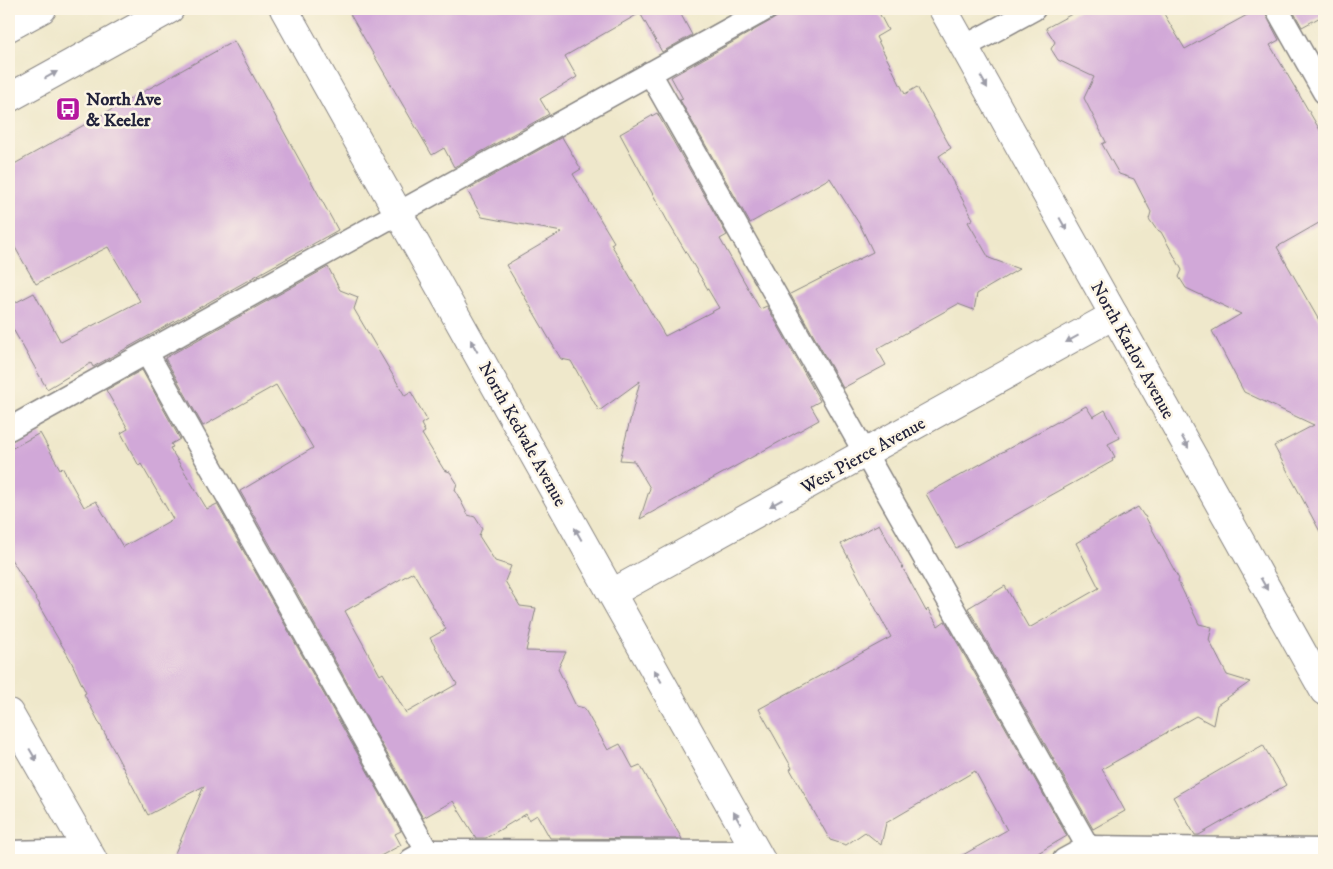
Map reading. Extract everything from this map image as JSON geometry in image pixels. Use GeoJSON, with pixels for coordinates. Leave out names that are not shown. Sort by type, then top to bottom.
{"type":"FeatureCollection","features":[{"type":"Feature","properties":{"kind":"street"},"geometry":{"type":"LineString","coordinates":[[9,27],[42,9]]}},
{"type":"Feature","properties":{"kind":"street"},"geometry":{"type":"LineString","coordinates":[[9,98],[170,9]]}},
{"type":"Feature","properties":{"kind":"street","name":"North Kedvale Avenue"},"geometry":{"type":"LineString","coordinates":[[284,9],[759,856]]}},
{"type":"Feature","properties":{"kind":"street","name":"North Karlov Avenue"},"geometry":{"type":"LineString","coordinates":[[943,9],[1324,691]]}},
{"type":"Feature","properties":{"kind":"street","name":"West Pierce Avenue"},"geometry":{"type":"LineString","coordinates":[[612,593],[1114,316]]}},
{"type":"Feature","properties":{"kind":"street"},"geometry":{"type":"LineString","coordinates":[[9,713],[90,855]]}},
{"type":"Feature","properties":{"kind":"lane"},"geometry":{"type":"LineString","coordinates":[[9,430],[766,9]]}},
{"type":"Feature","properties":{"kind":"lane"},"geometry":{"type":"LineString","coordinates":[[964,47],[1034,9]]}},
{"type":"Feature","properties":{"kind":"lane"},"geometry":{"type":"LineString","coordinates":[[1277,9],[1324,92]]}},
{"type":"Feature","properties":{"kind":"lane"},"geometry":{"type":"LineString","coordinates":[[650,73],[1088,847]]}},
{"type":"Feature","properties":{"kind":"lane"},"geometry":{"type":"LineString","coordinates":[[147,353],[418,856],[759,856]]}},
{"type":"Feature","properties":{"kind":"lane"},"geometry":{"type":"LineString","coordinates":[[1064,860],[1088,847],[1324,850]]}},
{"type":"Feature","properties":{"kind":"lane"},"geometry":{"type":"LineString","coordinates":[[9,852],[90,855]]}},
{"type":"Feature","properties":{"kind":"building"},"geometry":{"type":"Polygon","coordinates":[[[347,9],[678,9],[692,35],[662,52],[640,13],[565,56],[577,77],[540,99],[549,114],[454,167],[444,148],[432,155],[347,9]]]}},
{"type":"Feature","properties":{"kind":"building"},"geometry":{"type":"Polygon","coordinates":[[[790,9],[877,9],[888,30],[876,37],[905,94],[917,87],[951,148],[939,156],[973,219],[968,222],[989,258],[1019,269],[977,294],[974,310],[958,304],[877,349],[886,365],[843,388],[790,294],[873,252],[860,225],[830,178],[750,223],[680,100],[683,99],[671,77],[790,9]]]}},
{"type":"Feature","properties":{"kind":"building"},"geometry":{"type":"Polygon","coordinates":[[[1081,9],[1161,9],[1185,49],[1258,9],[1264,9],[1279,40],[1270,45],[1324,137],[1324,220],[1277,247],[1324,329],[1324,539],[1274,446],[1314,425],[1244,392],[1212,331],[1241,314],[1186,288],[1179,277],[1182,270],[1161,232],[1156,229],[1149,219],[1151,212],[1134,179],[1119,174],[1102,144],[1106,142],[1084,98],[1094,77],[1058,60],[1051,49],[1055,42],[1046,28],[1081,9]]]}},
{"type":"Feature","properties":{"kind":"building"},"geometry":{"type":"Polygon","coordinates":[[[1292,9],[1324,9],[1324,15],[1302,27],[1292,9]]]}},
{"type":"Feature","properties":{"kind":"building"},"geometry":{"type":"Polygon","coordinates":[[[234,41],[338,230],[93,367],[91,363],[47,389],[9,322],[9,306],[34,293],[61,342],[140,301],[108,247],[36,284],[9,237],[9,167],[234,41]]]}},
{"type":"Feature","properties":{"kind":"building"},"geometry":{"type":"Polygon","coordinates":[[[657,113],[727,235],[720,239],[760,309],[767,306],[820,401],[811,406],[819,420],[640,519],[650,488],[634,461],[620,460],[640,381],[599,411],[571,361],[561,359],[506,265],[562,232],[482,217],[467,190],[562,137],[581,169],[573,174],[614,242],[611,244],[665,336],[719,308],[668,222],[620,134],[657,113]]]}},
{"type":"Feature","properties":{"kind":"building"},"geometry":{"type":"Polygon","coordinates":[[[328,267],[340,290],[358,297],[354,309],[405,396],[411,392],[427,420],[421,424],[425,432],[422,434],[444,470],[450,472],[457,483],[455,490],[468,515],[475,517],[482,528],[479,536],[495,561],[511,566],[505,581],[520,606],[536,608],[526,651],[566,652],[558,669],[576,706],[584,708],[608,750],[620,744],[633,768],[640,765],[682,839],[550,838],[537,815],[529,820],[526,814],[486,838],[476,838],[453,801],[423,818],[240,491],[313,448],[276,385],[203,426],[165,358],[328,267]],[[413,572],[345,611],[380,675],[383,673],[406,713],[457,684],[430,638],[446,629],[413,572]]]}},
{"type":"Feature","properties":{"kind":"building"},"geometry":{"type":"Polygon","coordinates":[[[142,370],[180,439],[171,444],[173,447],[170,448],[207,509],[217,504],[401,831],[395,834],[401,845],[373,860],[172,860],[204,786],[148,815],[84,694],[86,693],[70,659],[40,605],[9,556],[9,450],[40,433],[60,469],[62,467],[84,507],[96,501],[123,547],[173,519],[141,464],[139,466],[121,433],[128,429],[106,390],[142,370]]]}},
{"type":"Feature","properties":{"kind":"building"},"geometry":{"type":"Polygon","coordinates":[[[1086,406],[1093,417],[1105,410],[1120,438],[1108,444],[1115,457],[1112,459],[1113,461],[956,548],[926,494],[1086,406]]]}},
{"type":"Feature","properties":{"kind":"building"},"geometry":{"type":"Polygon","coordinates":[[[1138,507],[1145,516],[1179,579],[1178,581],[1199,624],[1212,627],[1209,640],[1227,675],[1250,682],[1217,705],[1213,725],[1196,716],[1102,769],[1125,811],[1093,829],[968,608],[1005,586],[1029,628],[1099,588],[1076,543],[1138,507]]]}},
{"type":"Feature","properties":{"kind":"building"},"geometry":{"type":"Polygon","coordinates":[[[879,524],[926,611],[928,609],[938,626],[945,621],[1067,836],[1026,860],[954,860],[1007,830],[975,771],[886,823],[881,845],[865,832],[846,845],[830,840],[759,709],[891,637],[841,544],[879,524]]]}},
{"type":"Feature","properties":{"kind":"building"},"geometry":{"type":"Polygon","coordinates":[[[1263,745],[1286,785],[1199,835],[1195,835],[1173,797],[1263,745]]]}},
{"type":"Feature","properties":{"kind":"place","name":"North Ave & Keeler"},"geometry":{"type":"Point","coordinates":[68,109]}}]}
